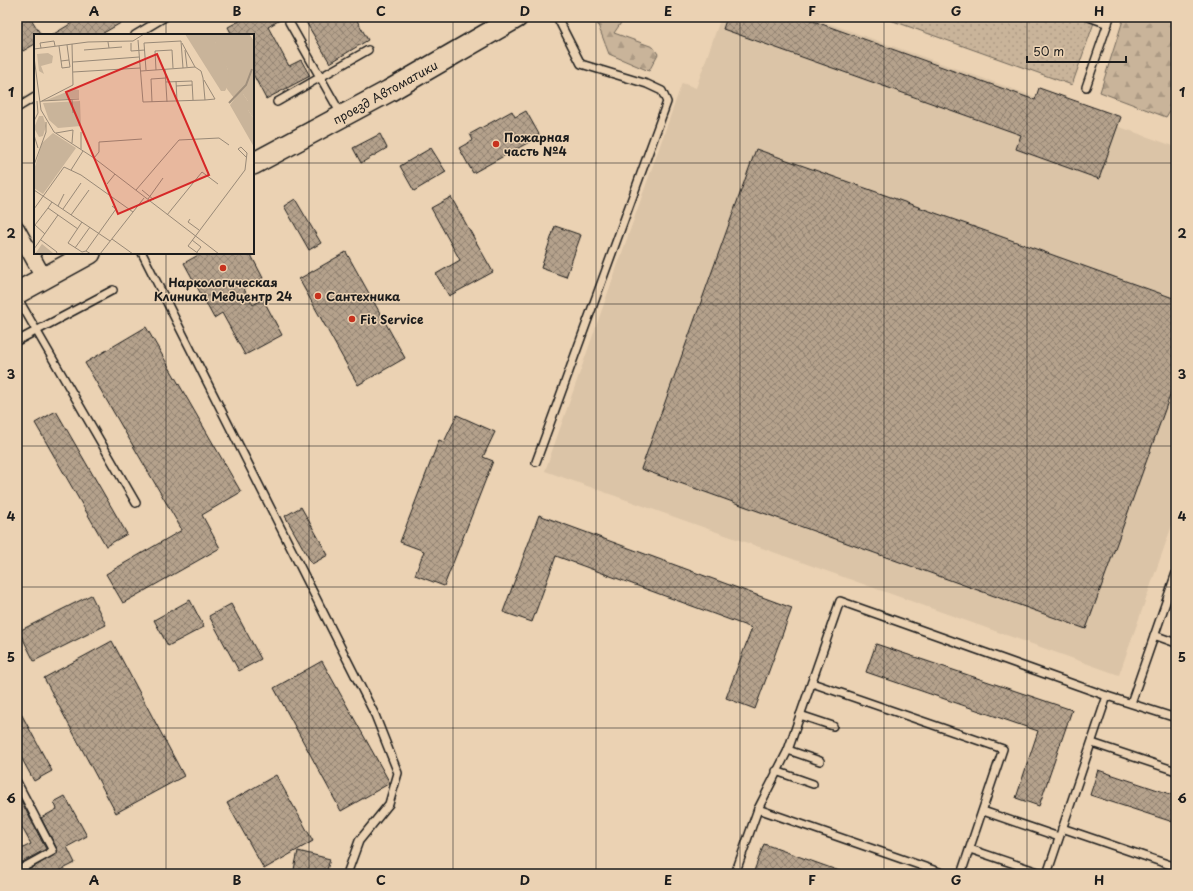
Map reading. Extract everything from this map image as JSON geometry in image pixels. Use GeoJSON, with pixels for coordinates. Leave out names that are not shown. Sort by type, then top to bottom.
{"type":"FeatureCollection","features":[{"type":"Feature","properties":{"kind":"main road","name":"проезд Автоматики"},"geometry":{"type":"LineString","coordinates":[[254,163],[389,91],[517,17]]}},
{"type":"Feature","properties":{"kind":"main road"},"geometry":{"type":"LineString","coordinates":[[17,293],[88,254]]}},
{"type":"Feature","properties":{"kind":"street"},"geometry":{"type":"LineString","coordinates":[[17,229],[44,278]]}},
{"type":"Feature","properties":{"kind":"lane"},"geometry":{"type":"LineString","coordinates":[[137,34],[165,17]]}},
{"type":"Feature","properties":{"kind":"lane"},"geometry":{"type":"LineString","coordinates":[[536,462],[667,102],[662,91],[652,86],[581,64],[557,17]]}},
{"type":"Feature","properties":{"kind":"lane"},"geometry":{"type":"LineString","coordinates":[[1086,87],[1109,20],[1089,17]]}},
{"type":"Feature","properties":{"kind":"lane"},"geometry":{"type":"LineString","coordinates":[[289,22],[342,116]]}},
{"type":"Feature","properties":{"kind":"lane"},"geometry":{"type":"LineString","coordinates":[[277,102],[368,50]]}},
{"type":"Feature","properties":{"kind":"lane"},"geometry":{"type":"LineString","coordinates":[[17,108],[34,98]]}},
{"type":"Feature","properties":{"kind":"lane"},"geometry":{"type":"LineString","coordinates":[[143,254],[375,715],[398,773],[389,804],[359,841],[347,874]]}},
{"type":"Feature","properties":{"kind":"lane"},"geometry":{"type":"LineString","coordinates":[[17,341],[113,290]]}},
{"type":"Feature","properties":{"kind":"lane"},"geometry":{"type":"LineString","coordinates":[[17,297],[136,503]]}},
{"type":"Feature","properties":{"kind":"lane"},"geometry":{"type":"LineString","coordinates":[[1131,703],[1176,573]]}},
{"type":"Feature","properties":{"kind":"lane"},"geometry":{"type":"LineString","coordinates":[[734,874],[758,809],[788,750],[840,601],[1107,696],[1176,718]]}},
{"type":"Feature","properties":{"kind":"lane"},"geometry":{"type":"LineString","coordinates":[[1154,635],[1176,643]]}},
{"type":"Feature","properties":{"kind":"lane"},"geometry":{"type":"LineString","coordinates":[[812,683],[1003,749],[961,874]]}},
{"type":"Feature","properties":{"kind":"lane"},"geometry":{"type":"LineString","coordinates":[[970,849],[1045,874],[1092,743],[1107,696]]}},
{"type":"Feature","properties":{"kind":"lane"},"geometry":{"type":"LineString","coordinates":[[800,715],[833,726]]}},
{"type":"Feature","properties":{"kind":"lane"},"geometry":{"type":"LineString","coordinates":[[1092,743],[1176,771]]}},
{"type":"Feature","properties":{"kind":"lane"},"geometry":{"type":"LineString","coordinates":[[788,750],[820,761]]}},
{"type":"Feature","properties":{"kind":"lane"},"geometry":{"type":"LineString","coordinates":[[776,771],[813,784]]}},
{"type":"Feature","properties":{"kind":"lane"},"geometry":{"type":"LineString","coordinates":[[17,782],[54,851],[17,871]]}},
{"type":"Feature","properties":{"kind":"lane"},"geometry":{"type":"LineString","coordinates":[[758,809],[923,870],[945,874]]}},
{"type":"Feature","properties":{"kind":"lane"},"geometry":{"type":"LineString","coordinates":[[983,811],[1059,837]]}},
{"type":"Feature","properties":{"kind":"lane"},"geometry":{"type":"LineString","coordinates":[[1062,828],[1176,867]]}},
{"type":"Feature","properties":{"kind":"shaded area"},"geometry":{"type":"Polygon","coordinates":[[[721,17],[811,17],[1176,147],[1176,514],[1119,675],[545,471],[682,83],[696,88],[721,17]]]}},
{"type":"Feature","properties":{"kind":"green space"},"geometry":{"type":"Polygon","coordinates":[[[595,17],[625,17],[614,33],[653,47],[658,54],[649,71],[609,54],[595,17]]]}},
{"type":"Feature","properties":{"kind":"green space"},"geometry":{"type":"Polygon","coordinates":[[[882,17],[1096,17],[1072,85],[882,17]]]}},
{"type":"Feature","properties":{"kind":"green space"},"geometry":{"type":"Polygon","coordinates":[[[1124,17],[1176,17],[1176,101],[1166,117],[1100,92],[1124,17]]]}},
{"type":"Feature","properties":{"kind":"building"},"geometry":{"type":"Polygon","coordinates":[[[17,17],[30,17],[40,34],[34,34],[34,45],[23,51],[17,41],[17,17]]]}},
{"type":"Feature","properties":{"kind":"building"},"geometry":{"type":"Polygon","coordinates":[[[82,17],[131,17],[102,34],[54,34],[82,17]]]}},
{"type":"Feature","properties":{"kind":"building"},"geometry":{"type":"Polygon","coordinates":[[[247,17],[285,17],[268,27],[289,66],[301,60],[310,76],[266,99],[254,76],[254,34],[232,34],[228,27],[247,17]]]}},
{"type":"Feature","properties":{"kind":"building"},"geometry":{"type":"Polygon","coordinates":[[[303,17],[355,17],[368,40],[330,63],[303,17]]]}},
{"type":"Feature","properties":{"kind":"building"},"geometry":{"type":"Polygon","coordinates":[[[727,17],[802,17],[1035,100],[1039,88],[1121,117],[1099,179],[1016,149],[1021,135],[723,29],[727,17]]]}},
{"type":"Feature","properties":{"kind":"building","name":"Пожарная часть №4"},"geometry":{"type":"Polygon","coordinates":[[[512,111],[515,117],[526,111],[540,136],[473,173],[459,148],[473,140],[470,134],[512,111]]]}},
{"type":"Feature","properties":{"kind":"building"},"geometry":{"type":"Polygon","coordinates":[[[380,134],[387,148],[361,163],[353,148],[380,134]]]}},
{"type":"Feature","properties":{"kind":"building"},"geometry":{"type":"Polygon","coordinates":[[[431,148],[446,172],[414,191],[400,166],[431,148]]]}},
{"type":"Feature","properties":{"kind":"building"},"geometry":{"type":"Polygon","coordinates":[[[756,149],[1176,299],[1176,379],[1086,629],[641,469],[756,149]]]}},
{"type":"Feature","properties":{"kind":"building"},"geometry":{"type":"Polygon","coordinates":[[[451,197],[493,272],[449,296],[436,274],[460,260],[431,208],[451,197]]]}},
{"type":"Feature","properties":{"kind":"building"},"geometry":{"type":"Polygon","coordinates":[[[295,199],[321,243],[309,250],[284,206],[295,199]]]}},
{"type":"Feature","properties":{"kind":"building"},"geometry":{"type":"Polygon","coordinates":[[[555,226],[581,235],[566,277],[541,268],[555,226]]]}},
{"type":"Feature","properties":{"kind":"building","name":"Fit Service"},"geometry":{"type":"Polygon","coordinates":[[[346,252],[405,358],[358,385],[299,279],[346,252]]]}},
{"type":"Feature","properties":{"kind":"building"},"geometry":{"type":"Polygon","coordinates":[[[200,254],[251,254],[263,278],[244,289],[253,305],[263,299],[282,335],[245,355],[222,313],[214,318],[184,263],[200,254]]]}},
{"type":"Feature","properties":{"kind":"building"},"geometry":{"type":"Polygon","coordinates":[[[146,327],[241,492],[202,515],[220,548],[123,603],[106,574],[182,530],[85,363],[146,327]]]}},
{"type":"Feature","properties":{"kind":"building"},"geometry":{"type":"Polygon","coordinates":[[[56,411],[127,534],[106,546],[35,423],[56,411]]]}},
{"type":"Feature","properties":{"kind":"building"},"geometry":{"type":"Polygon","coordinates":[[[457,415],[495,432],[483,457],[493,461],[444,586],[415,575],[424,551],[400,542],[439,440],[444,442],[457,415]]]}},
{"type":"Feature","properties":{"kind":"building"},"geometry":{"type":"Polygon","coordinates":[[[301,507],[328,555],[312,564],[285,516],[301,507]]]}},
{"type":"Feature","properties":{"kind":"building"},"geometry":{"type":"Polygon","coordinates":[[[539,515],[792,608],[755,709],[726,698],[752,628],[556,556],[532,622],[503,612],[539,515]]]}},
{"type":"Feature","properties":{"kind":"building"},"geometry":{"type":"Polygon","coordinates":[[[91,595],[106,625],[34,661],[19,631],[91,595]]]}},
{"type":"Feature","properties":{"kind":"building"},"geometry":{"type":"Polygon","coordinates":[[[190,600],[204,627],[168,646],[154,620],[190,600]]]}},
{"type":"Feature","properties":{"kind":"building"},"geometry":{"type":"Polygon","coordinates":[[[231,604],[261,659],[239,671],[209,616],[231,604]]]}},
{"type":"Feature","properties":{"kind":"building"},"geometry":{"type":"Polygon","coordinates":[[[112,641],[184,776],[116,813],[44,678],[112,641]]]}},
{"type":"Feature","properties":{"kind":"building"},"geometry":{"type":"Polygon","coordinates":[[[876,644],[1072,710],[1039,806],[1016,798],[1038,731],[866,672],[876,644]]]}},
{"type":"Feature","properties":{"kind":"building"},"geometry":{"type":"Polygon","coordinates":[[[322,661],[390,783],[341,811],[274,688],[322,661]]]}},
{"type":"Feature","properties":{"kind":"building"},"geometry":{"type":"Polygon","coordinates":[[[17,706],[52,771],[34,781],[17,750],[17,706]]]}},
{"type":"Feature","properties":{"kind":"building"},"geometry":{"type":"Polygon","coordinates":[[[1098,770],[1176,796],[1176,823],[1090,795],[1098,770]]]}},
{"type":"Feature","properties":{"kind":"building"},"geometry":{"type":"Polygon","coordinates":[[[276,775],[313,841],[264,869],[227,803],[276,775]]]}},
{"type":"Feature","properties":{"kind":"building"},"geometry":{"type":"Polygon","coordinates":[[[17,793],[46,849],[17,865],[17,851],[31,844],[17,818],[17,793]]]}},
{"type":"Feature","properties":{"kind":"building"},"geometry":{"type":"Polygon","coordinates":[[[65,796],[87,836],[67,847],[75,863],[53,874],[22,874],[57,853],[57,849],[41,818],[57,809],[54,802],[65,796]]]}},
{"type":"Feature","properties":{"kind":"building"},"geometry":{"type":"Polygon","coordinates":[[[764,844],[845,874],[763,874],[754,871],[764,844]]]}},
{"type":"Feature","properties":{"kind":"building"},"geometry":{"type":"Polygon","coordinates":[[[298,851],[330,859],[326,874],[293,874],[298,851]]]}},
{"type":"Feature","properties":{"kind":"place","name":"Пожарная часть №4"},"geometry":{"type":"Point","coordinates":[496,144]}},
{"type":"Feature","properties":{"kind":"place","name":"Наркологическая Клиника Медцентр 24"},"geometry":{"type":"Point","coordinates":[223,268]}},
{"type":"Feature","properties":{"kind":"place","name":"Сантехника"},"geometry":{"type":"Point","coordinates":[318,296]}},
{"type":"Feature","properties":{"kind":"place","name":"Fit Service"},"geometry":{"type":"Point","coordinates":[352,319]}}]}
